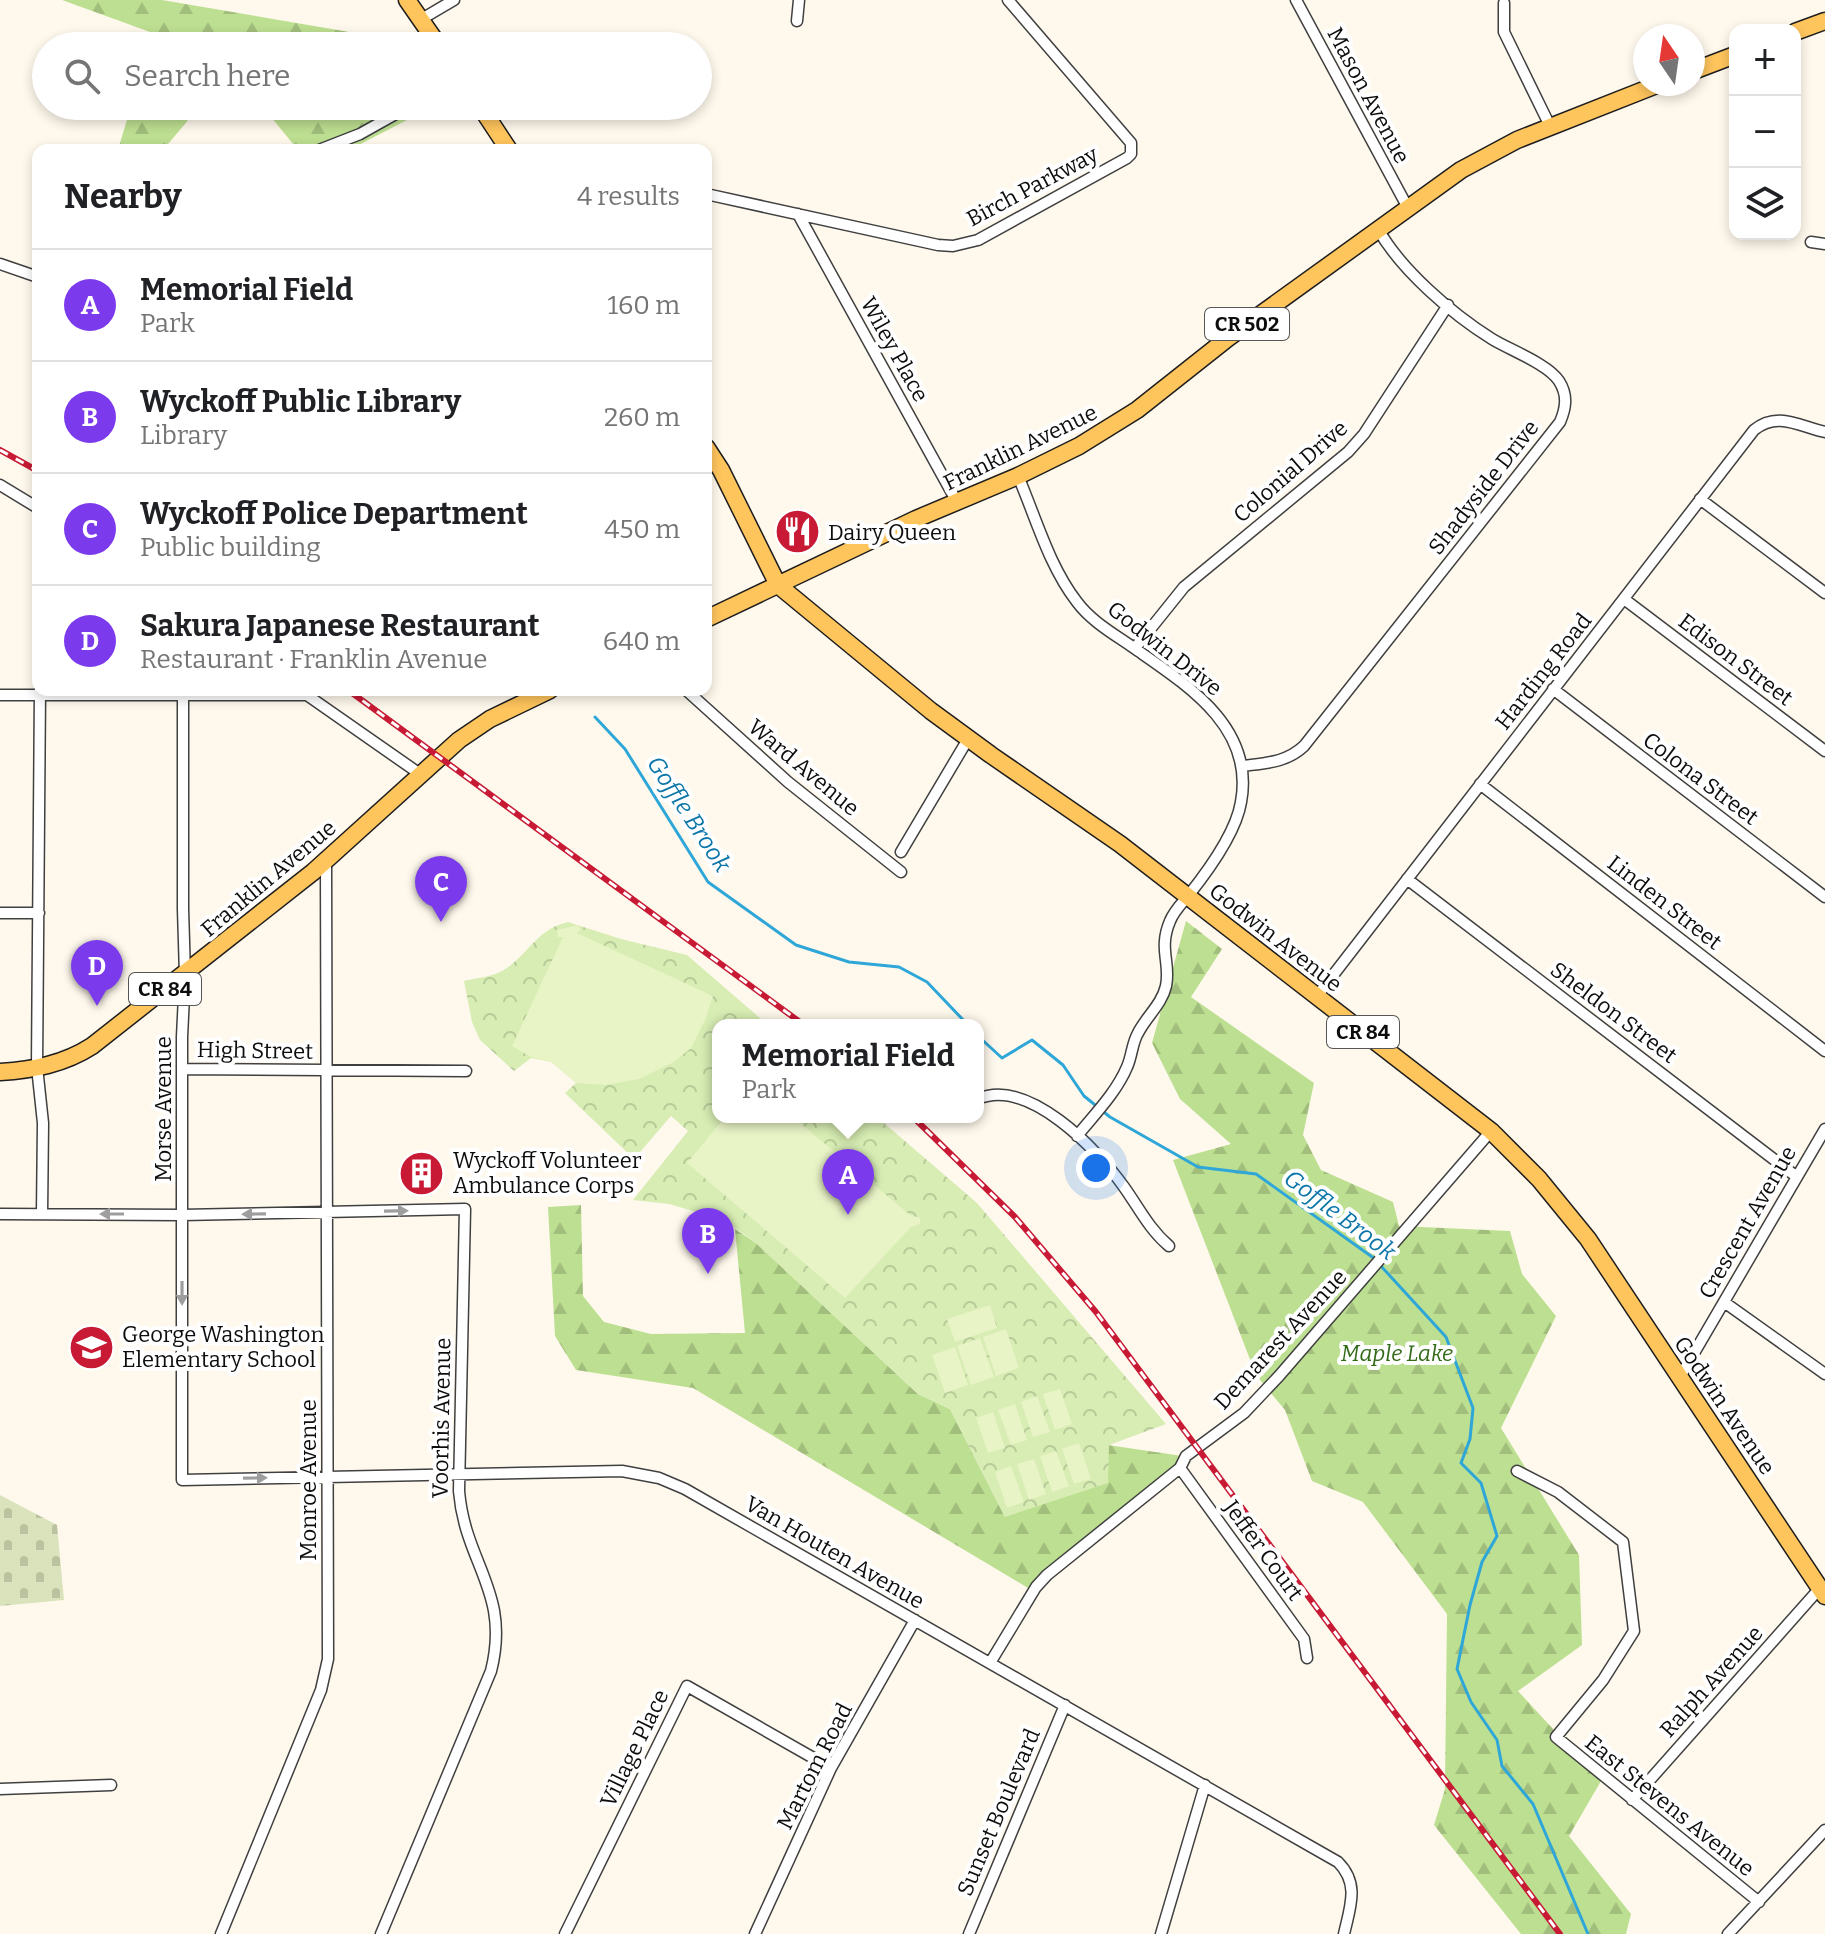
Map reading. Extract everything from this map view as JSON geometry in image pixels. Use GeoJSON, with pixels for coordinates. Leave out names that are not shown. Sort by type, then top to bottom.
{"type":"FeatureCollection","features":[{"type":"Feature","properties":{"kind":"main road"},"geometry":{"type":"LineString","coordinates":[[407,0],[429,32]]}},
{"type":"Feature","properties":{"kind":"main road"},"geometry":{"type":"LineString","coordinates":[[1801,30],[1825,21]]}},
{"type":"Feature","properties":{"kind":"main road"},"geometry":{"type":"LineString","coordinates":[[1705,66],[1729,57]]}},
{"type":"Feature","properties":{"kind":"main road","name":"Franklin Avenue"},"geometry":{"type":"LineString","coordinates":[[712,616],[1079,446],[1137,410],[1228,338],[1488,154],[1633,94]]}},
{"type":"Feature","properties":{"kind":"main road"},"geometry":{"type":"LineString","coordinates":[[489,120],[505,144]]}},
{"type":"Feature","properties":{"kind":"main road","name":"Godwin Avenue"},"geometry":{"type":"LineString","coordinates":[[712,456],[778,585],[968,739],[1120,844],[1491,1131],[1539,1179],[1575,1221],[1823,1592]]}},
{"type":"Feature","properties":{"kind":"main road","name":"Franklin Avenue"},"geometry":{"type":"LineString","coordinates":[[0,1072],[62,1062],[80,1053],[185,975],[326,861],[474,729],[537,696]]}},
{"type":"Feature","properties":{"kind":"street"},"geometry":{"type":"LineString","coordinates":[[420,20],[454,0]]}},
{"type":"Feature","properties":{"kind":"street"},"geometry":{"type":"LineString","coordinates":[[797,21],[799,0]]}},
{"type":"Feature","properties":{"kind":"street","name":"Birch Parkway"},"geometry":{"type":"LineString","coordinates":[[712,195],[938,245],[966,244],[1127,158],[1131,154],[1131,143],[1008,0]]}},
{"type":"Feature","properties":{"kind":"street","name":"Mason Avenue"},"geometry":{"type":"LineString","coordinates":[[1296,0],[1408,208]]}},
{"type":"Feature","properties":{"kind":"street"},"geometry":{"type":"LineString","coordinates":[[1504,3],[1504,32],[1550,126]]}},
{"type":"Feature","properties":{"kind":"street"},"geometry":{"type":"LineString","coordinates":[[334,144],[385,120]]}},
{"type":"Feature","properties":{"kind":"street","name":"Wiley Place"},"geometry":{"type":"LineString","coordinates":[[798,214],[957,502]]}},
{"type":"Feature","properties":{"kind":"street","name":"Shadyside Drive"},"geometry":{"type":"LineString","coordinates":[[1242,766],[1289,758],[1304,746],[1560,422],[1564,412],[1564,393],[1554,375],[1488,336],[1448,305],[1398,260],[1378,229]]}},
{"type":"Feature","properties":{"kind":"street"},"geometry":{"type":"LineString","coordinates":[[1811,242],[1825,244]]}},
{"type":"Feature","properties":{"kind":"street"},"geometry":{"type":"LineString","coordinates":[[0,264],[32,275]]}},
{"type":"Feature","properties":{"kind":"street","name":"Colonial Drive"},"geometry":{"type":"LineString","coordinates":[[1135,648],[1184,587],[1348,452],[1364,434],[1448,305]]}},
{"type":"Feature","properties":{"kind":"street","name":"Harding Road"},"geometry":{"type":"LineString","coordinates":[[1317,996],[1754,430],[1766,421],[1785,420],[1825,432]]}},
{"type":"Feature","properties":{"kind":"street","name":"Godwin Drive"},"geometry":{"type":"LineString","coordinates":[[1018,476],[1057,570],[1077,602],[1096,621],[1213,709],[1231,734],[1242,766],[1243,786],[1236,820],[1229,835],[1171,918],[1166,932],[1163,946],[1167,976],[1162,997],[1136,1036],[1118,1084],[1077,1136]]}},
{"type":"Feature","properties":{"kind":"street"},"geometry":{"type":"LineString","coordinates":[[0,485],[32,504]]}},
{"type":"Feature","properties":{"kind":"street"},"geometry":{"type":"LineString","coordinates":[[1700,499],[1825,593]]}},
{"type":"Feature","properties":{"kind":"street","name":"Edison Street"},"geometry":{"type":"LineString","coordinates":[[1624,599],[1825,751]]}},
{"type":"Feature","properties":{"kind":"street","name":"Colona Street"},"geometry":{"type":"LineString","coordinates":[[1553,689],[1825,897]]}},
{"type":"Feature","properties":{"kind":"street"},"geometry":{"type":"LineString","coordinates":[[0,695],[32,693]]}},
{"type":"Feature","properties":{"kind":"street"},"geometry":{"type":"LineString","coordinates":[[40,696],[37,1067],[43,1123],[42,1214]]}},
{"type":"Feature","properties":{"kind":"street","name":"Morse Avenue"},"geometry":{"type":"LineString","coordinates":[[182,1480],[183,696]]}},
{"type":"Feature","properties":{"kind":"street"},"geometry":{"type":"LineString","coordinates":[[307,696],[420,774]]}},
{"type":"Feature","properties":{"kind":"street","name":"Ward Avenue"},"geometry":{"type":"LineString","coordinates":[[693,696],[788,782],[901,872]]}},
{"type":"Feature","properties":{"kind":"street"},"geometry":{"type":"LineString","coordinates":[[901,852],[968,739]]}},
{"type":"Feature","properties":{"kind":"street","name":"Linden Street"},"geometry":{"type":"LineString","coordinates":[[1480,784],[1825,1051]]}},
{"type":"Feature","properties":{"kind":"street","name":"Monroe Avenue"},"geometry":{"type":"LineString","coordinates":[[221,1934],[326,1675],[326,861]]}},
{"type":"Feature","properties":{"kind":"street","name":"Sheldon Street"},"geometry":{"type":"LineString","coordinates":[[1407,879],[1797,1177]]}},
{"type":"Feature","properties":{"kind":"street"},"geometry":{"type":"LineString","coordinates":[[0,913],[39,913]]}},
{"type":"Feature","properties":{"kind":"street","name":"High Street"},"geometry":{"type":"LineString","coordinates":[[183,1069],[466,1071]]}},
{"type":"Feature","properties":{"kind":"street"},"geometry":{"type":"LineString","coordinates":[[984,1097],[1012,1095],[1048,1112],[1104,1162],[1148,1225],[1169,1246]]}},
{"type":"Feature","properties":{"kind":"street","name":"Crescent Avenue"},"geometry":{"type":"LineString","coordinates":[[1680,1377],[1825,1129]]}},
{"type":"Feature","properties":{"kind":"street","name":"Demarest Avenue"},"geometry":{"type":"LineString","coordinates":[[990,1663],[1036,1587],[1047,1575],[1180,1468],[1186,1456],[1244,1413],[1491,1131]]}},
{"type":"Feature","properties":{"kind":"street","name":"Voorhis Avenue"},"geometry":{"type":"LineString","coordinates":[[327,1212],[465,1209],[460,1501],[464,1530],[494,1601],[497,1627],[491,1671],[381,1934]]}},
{"type":"Feature","properties":{"kind":"street"},"geometry":{"type":"LineString","coordinates":[[0,1214],[327,1212]]}},
{"type":"Feature","properties":{"kind":"street"},"geometry":{"type":"LineString","coordinates":[[1724,1302],[1825,1374]]}},
{"type":"Feature","properties":{"kind":"street","name":"Jeffer Court"},"geometry":{"type":"LineString","coordinates":[[1180,1468],[1304,1639],[1307,1658]]}},
{"type":"Feature","properties":{"kind":"street","name":"Van Houten Avenue"},"geometry":{"type":"LineString","coordinates":[[182,1480],[622,1471],[659,1478],[685,1489],[1338,1862],[1347,1871],[1353,1896],[1344,1934]]}},
{"type":"Feature","properties":{"kind":"street","name":"East Stevens Avenue"},"geometry":{"type":"LineString","coordinates":[[1517,1471],[1558,1492],[1623,1542],[1625,1553],[1634,1631],[1603,1680],[1556,1737],[1759,1902]]}},
{"type":"Feature","properties":{"kind":"street","name":"Ralph Avenue"},"geometry":{"type":"LineString","coordinates":[[1632,1800],[1823,1592]]}},
{"type":"Feature","properties":{"kind":"street","name":"Martom Road"},"geometry":{"type":"LineString","coordinates":[[755,1934],[831,1768],[915,1620]]}},
{"type":"Feature","properties":{"kind":"street","name":"Village Place"},"geometry":{"type":"LineString","coordinates":[[565,1934],[687,1686],[831,1768]]}},
{"type":"Feature","properties":{"kind":"street","name":"Sunset Boulevard"},"geometry":{"type":"LineString","coordinates":[[969,1934],[1065,1705]]}},
{"type":"Feature","properties":{"kind":"street"},"geometry":{"type":"LineString","coordinates":[[0,1789],[111,1785]]}},
{"type":"Feature","properties":{"kind":"street"},"geometry":{"type":"LineString","coordinates":[[1161,1934],[1205,1785]]}},
{"type":"Feature","properties":{"kind":"street"},"geometry":{"type":"LineString","coordinates":[[1728,1934],[1825,1830]]}},
{"type":"Feature","properties":{"kind":"green space"},"geometry":{"type":"Polygon","coordinates":[[[62,0],[162,0],[349,32],[150,32],[62,0]]]}},
{"type":"Feature","properties":{"kind":"green space"},"geometry":{"type":"Polygon","coordinates":[[[127,120],[188,120],[168,144],[120,144],[127,120]]]}},
{"type":"Feature","properties":{"kind":"green space"},"geometry":{"type":"Polygon","coordinates":[[[273,120],[407,120],[361,144],[293,144],[273,120]]]}},
{"type":"Feature","properties":{"kind":"green space","name":"Maple Lake"},"geometry":{"type":"Polygon","coordinates":[[[1186,921],[1222,949],[1191,997],[1314,1083],[1303,1135],[1321,1170],[1393,1202],[1399,1226],[1510,1231],[1522,1274],[1556,1316],[1501,1428],[1579,1555],[1582,1645],[1518,1691],[1601,1781],[1569,1836],[1631,1914],[1626,1934],[1521,1934],[1434,1825],[1445,1789],[1447,1614],[1363,1502],[1312,1481],[1285,1410],[1256,1375],[1173,1160],[1231,1144],[1180,1099],[1152,1043],[1186,921]]]}},
{"type":"Feature","properties":{"kind":"green space"},"geometry":{"type":"Polygon","coordinates":[[[568,922],[687,955],[761,1019],[712,1019],[712,1123],[884,1123],[977,1203],[1166,1424],[1109,1445],[1108,1483],[1005,1517],[950,1409],[918,1394],[756,1243],[724,1220],[669,1204],[633,1200],[688,1131],[671,1116],[634,1159],[565,1093],[576,1083],[552,1062],[531,1058],[514,1071],[480,1040],[472,1022],[464,981],[502,971],[548,930],[568,922]]]}},
{"type":"Feature","properties":{"kind":"green space"},"geometry":{"type":"Polygon","coordinates":[[[578,925],[581,930],[577,933],[713,996],[691,1048],[674,1062],[639,1079],[606,1085],[576,1083],[551,1062],[531,1057],[512,1046],[563,937],[558,937],[557,930],[578,925]]]}},
{"type":"Feature","properties":{"kind":"green space"},"geometry":{"type":"Polygon","coordinates":[[[720,1123],[800,1123],[910,1215],[920,1218],[920,1224],[911,1227],[845,1298],[687,1163],[720,1123]]]}},
{"type":"Feature","properties":{"kind":"green space"},"geometry":{"type":"Polygon","coordinates":[[[581,1205],[583,1296],[604,1322],[651,1334],[745,1333],[735,1229],[756,1243],[918,1394],[950,1409],[1005,1517],[1108,1445],[1189,1457],[1033,1591],[693,1388],[576,1370],[555,1336],[548,1207],[581,1205]]]}},
{"type":"Feature","properties":{"kind":"green space"},"geometry":{"type":"Polygon","coordinates":[[[990,1305],[997,1328],[955,1342],[947,1319],[990,1305]]]}},
{"type":"Feature","properties":{"kind":"green space"},"geometry":{"type":"Polygon","coordinates":[[[1006,1329],[1019,1368],[996,1376],[983,1337],[1006,1329]]]}},
{"type":"Feature","properties":{"kind":"green space"},"geometry":{"type":"Polygon","coordinates":[[[980,1338],[994,1377],[971,1385],[957,1346],[980,1338]]]}},
{"type":"Feature","properties":{"kind":"green space"},"geometry":{"type":"Polygon","coordinates":[[[955,1347],[968,1385],[945,1393],[932,1355],[955,1347]]]}},
{"type":"Feature","properties":{"kind":"green space"},"geometry":{"type":"Polygon","coordinates":[[[1060,1389],[1072,1424],[1055,1430],[1043,1394],[1060,1389]]]}},
{"type":"Feature","properties":{"kind":"green space"},"geometry":{"type":"Polygon","coordinates":[[[1037,1396],[1050,1432],[1033,1437],[1021,1402],[1037,1396]]]}},
{"type":"Feature","properties":{"kind":"green space"},"geometry":{"type":"Polygon","coordinates":[[[1015,1404],[1027,1440],[1011,1445],[998,1410],[1015,1404]]]}},
{"type":"Feature","properties":{"kind":"green space"},"geometry":{"type":"Polygon","coordinates":[[[993,1412],[1005,1448],[988,1453],[976,1418],[993,1412]]]}},
{"type":"Feature","properties":{"kind":"green space"},"geometry":{"type":"Polygon","coordinates":[[[1079,1443],[1091,1479],[1074,1484],[1062,1449],[1079,1443]]]}},
{"type":"Feature","properties":{"kind":"green space"},"geometry":{"type":"Polygon","coordinates":[[[1056,1451],[1069,1486],[1052,1492],[1040,1456],[1056,1451]]]}},
{"type":"Feature","properties":{"kind":"green space"},"geometry":{"type":"Polygon","coordinates":[[[1034,1459],[1046,1494],[1029,1500],[1017,1464],[1034,1459]]]}},
{"type":"Feature","properties":{"kind":"green space"},"geometry":{"type":"Polygon","coordinates":[[[1011,1466],[1024,1502],[1007,1508],[995,1472],[1011,1466]]]}},
{"type":"Feature","properties":{"kind":"green space"},"geometry":{"type":"Polygon","coordinates":[[[0,1495],[57,1525],[64,1600],[0,1606],[0,1495]]]}},
{"type":"Feature","properties":{"kind":"waterway","name":"Goffle Brook"},"geometry":{"type":"LineString","coordinates":[[595,717],[625,749],[708,882],[796,945],[849,962],[899,967],[927,982],[962,1019]]}},
{"type":"Feature","properties":{"kind":"waterway","name":"Goffle Brook"},"geometry":{"type":"LineString","coordinates":[[984,1042],[1002,1058],[1032,1040],[1063,1065],[1084,1096],[1110,1117],[1198,1167],[1256,1174],[1375,1259]]}},
{"type":"Feature","properties":{"kind":"waterway","name":"Goffle Brook"},"geometry":{"type":"LineString","coordinates":[[1380,1265],[1446,1337],[1473,1408],[1470,1439],[1461,1463],[1481,1483],[1497,1536],[1482,1562],[1457,1669],[1471,1702],[1497,1740],[1502,1766],[1533,1804],[1588,1934]]}},
{"type":"Feature","properties":{"kind":"railway"},"geometry":{"type":"LineString","coordinates":[[0,450],[32,468]]}},
{"type":"Feature","properties":{"kind":"railway"},"geometry":{"type":"LineString","coordinates":[[356,696],[796,1019]]}},
{"type":"Feature","properties":{"kind":"railway"},"geometry":{"type":"LineString","coordinates":[[919,1123],[1015,1217],[1096,1312],[1560,1934]]}},
{"type":"Feature","properties":{"kind":"place","name":"Dairy Queen"},"geometry":{"type":"Point","coordinates":[797,532]}},
{"type":"Feature","properties":{"kind":"place","name":"Wyckoff Police Department"},"geometry":{"type":"Point","coordinates":[441,922]}},
{"type":"Feature","properties":{"kind":"place","name":"Sakura Japanese Restaurant"},"geometry":{"type":"Point","coordinates":[97,1006]}},
{"type":"Feature","properties":{"kind":"place","name":"Wyckoff Volunteer Ambulance Corps"},"geometry":{"type":"Point","coordinates":[422,1173]}},
{"type":"Feature","properties":{"kind":"place","name":"Memorial Field"},"geometry":{"type":"Point","coordinates":[848,1215]}},
{"type":"Feature","properties":{"kind":"place","name":"Wyckoff Public Library"},"geometry":{"type":"Point","coordinates":[708,1274]}},
{"type":"Feature","properties":{"kind":"place","name":"George Washington Elementary School"},"geometry":{"type":"Point","coordinates":[91,1347]}}]}
